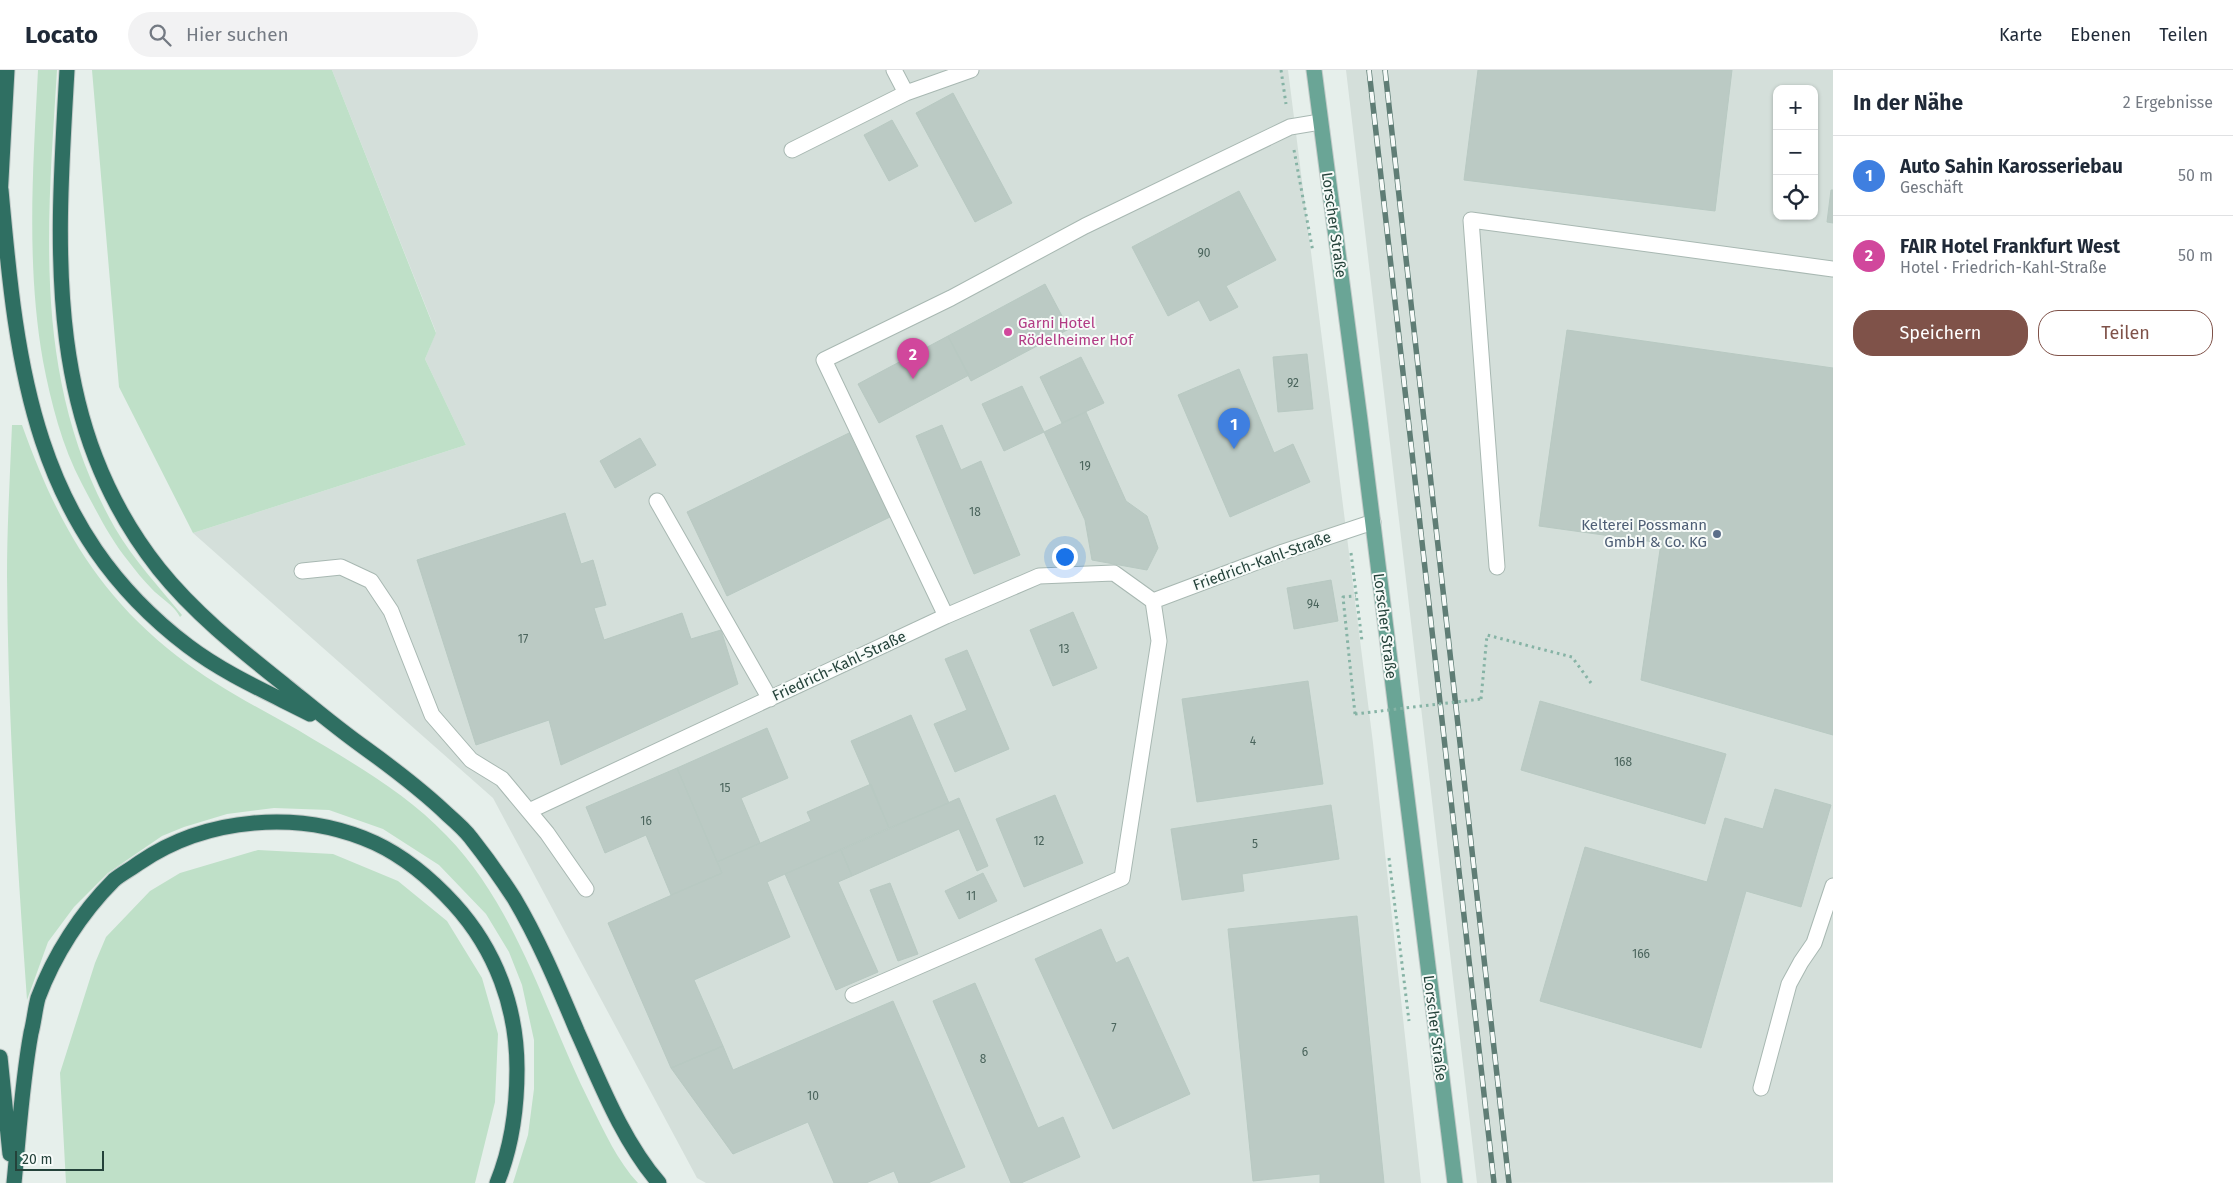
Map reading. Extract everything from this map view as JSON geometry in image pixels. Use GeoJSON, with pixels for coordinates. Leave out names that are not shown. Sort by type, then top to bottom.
{"type":"FeatureCollection","features":[{"type":"Feature","properties":{"kind":"highway"},"geometry":{"type":"LineString","coordinates":[[7,70],[0,194],[10,295],[28,395],[41,438],[59,484],[81,527],[99,556],[125,588],[155,619],[189,646],[226,670],[338,728]]}},
{"type":"Feature","properties":{"kind":"highway"},"geometry":{"type":"LineString","coordinates":[[67,70],[60,195],[61,295],[73,383],[81,418],[95,456],[131,530],[160,570],[190,603],[229,640],[338,728],[422,790],[469,835],[514,899],[555,981],[606,1095],[645,1166],[659,1183]]}},
{"type":"Feature","properties":{"kind":"highway"},"geometry":{"type":"LineString","coordinates":[[14,1183],[28,1053],[38,1000],[60,950],[115,879],[149,856],[173,843],[205,832],[266,822],[319,826],[375,843],[425,876],[465,915],[480,936],[505,989],[512,1016],[517,1052],[517,1086],[513,1119],[506,1153],[496,1183]]}},
{"type":"Feature","properties":{"kind":"highway"},"geometry":{"type":"LineString","coordinates":[[0,1057],[14,1183]]}},
{"type":"Feature","properties":{"kind":"main road","name":"Lorscher Straße"},"geometry":{"type":"LineString","coordinates":[[1314,70],[1455,1183]]}},
{"type":"Feature","properties":{"kind":"street"},"geometry":{"type":"LineString","coordinates":[[894,70],[906,93]]}},
{"type":"Feature","properties":{"kind":"street"},"geometry":{"type":"LineString","coordinates":[[792,150],[906,93],[971,70]]}},
{"type":"Feature","properties":{"kind":"street"},"geometry":{"type":"LineString","coordinates":[[946,616],[824,360],[951,298],[1085,226],[1290,127],[1320,122]]}},
{"type":"Feature","properties":{"kind":"street"},"geometry":{"type":"LineString","coordinates":[[1497,567],[1471,220],[1833,269]]}},
{"type":"Feature","properties":{"kind":"street"},"geometry":{"type":"LineString","coordinates":[[657,502],[770,699]]}},
{"type":"Feature","properties":{"kind":"street","name":"Friedrich-Kahl-Straße"},"geometry":{"type":"LineString","coordinates":[[529,811],[946,616],[1039,576],[1114,573],[1153,601],[1282,552],[1372,522]]}},
{"type":"Feature","properties":{"kind":"street"},"geometry":{"type":"LineString","coordinates":[[302,571],[341,567],[371,582],[391,611],[432,715],[471,760],[502,779],[547,832],[586,890]]}},
{"type":"Feature","properties":{"kind":"street"},"geometry":{"type":"LineString","coordinates":[[852,995],[1122,878],[1159,641],[1153,601]]}},
{"type":"Feature","properties":{"kind":"street"},"geometry":{"type":"LineString","coordinates":[[1762,1088],[1789,984],[1814,943],[1833,886]]}},
{"type":"Feature","properties":{"kind":"path"},"geometry":{"type":"LineString","coordinates":[[1281,70],[1313,253]]}},
{"type":"Feature","properties":{"kind":"path"},"geometry":{"type":"LineString","coordinates":[[1348,530],[1363,645]]}},
{"type":"Feature","properties":{"kind":"path"},"geometry":{"type":"LineString","coordinates":[[1356,596],[1343,598],[1354,714],[1481,699],[1487,635],[1572,657],[1591,683]]}},
{"type":"Feature","properties":{"kind":"path"},"geometry":{"type":"LineString","coordinates":[[1371,704],[1372,713]]}},
{"type":"Feature","properties":{"kind":"path"},"geometry":{"type":"LineString","coordinates":[[1389,857],[1411,1030]]}},
{"type":"Feature","properties":{"kind":"shaded area"},"geometry":{"type":"Polygon","coordinates":[[[332,70],[1288,70],[1373,743],[1421,1183],[706,1183],[697,1178],[493,798],[193,533],[466,445],[425,359],[436,332],[332,70]]]}},
{"type":"Feature","properties":{"kind":"shaded area"},"geometry":{"type":"Polygon","coordinates":[[[1346,70],[1833,70],[1833,1182],[1477,1183],[1346,70]]]}},
{"type":"Feature","properties":{"kind":"green space"},"geometry":{"type":"Polygon","coordinates":[[[38,70],[57,70],[50,189],[49,247],[51,304],[58,361],[70,417],[88,473],[115,528],[138,562],[182,615],[180,617],[142,579],[109,534],[75,470],[63,439],[50,393],[43,361],[34,288],[32,216],[38,70]]]}},
{"type":"Feature","properties":{"kind":"green space"},"geometry":{"type":"Polygon","coordinates":[[[92,70],[332,70],[436,333],[425,359],[466,445],[193,533],[119,387],[92,70]]]}},
{"type":"Feature","properties":{"kind":"green space"},"geometry":{"type":"Polygon","coordinates":[[[12,425],[22,425],[49,492],[82,552],[101,580],[123,607],[148,632],[206,677],[337,753],[394,791],[430,819],[471,864],[493,896],[512,929],[606,1136],[624,1166],[638,1183],[513,1183],[528,1135],[534,1089],[534,1040],[522,985],[509,952],[486,914],[439,865],[383,829],[329,810],[274,808],[227,814],[162,836],[108,873],[74,907],[48,942],[27,1000],[9,682],[7,576],[12,425]]]}},
{"type":"Feature","properties":{"kind":"green space"},"geometry":{"type":"Polygon","coordinates":[[[258,850],[333,854],[398,881],[447,921],[482,978],[498,1034],[495,1102],[475,1183],[66,1183],[60,1073],[95,963],[106,937],[150,891],[180,873],[258,850]]]}},
{"type":"Feature","properties":{"kind":"building"},"geometry":{"type":"Polygon","coordinates":[[[1478,70],[1732,70],[1715,211],[1464,180],[1478,70]]]}},
{"type":"Feature","properties":{"kind":"building"},"geometry":{"type":"Polygon","coordinates":[[[953,93],[1012,203],[975,222],[916,113],[953,93]]]}},
{"type":"Feature","properties":{"kind":"building"},"geometry":{"type":"Polygon","coordinates":[[[892,120],[918,166],[889,181],[864,135],[892,120]]]}},
{"type":"Feature","properties":{"kind":"building"},"geometry":{"type":"Polygon","coordinates":[[[1831,190],[1833,190],[1833,223],[1827,222],[1831,190]]]}},
{"type":"Feature","properties":{"kind":"building"},"geometry":{"type":"Polygon","coordinates":[[[1239,191],[1276,260],[1226,286],[1238,307],[1210,321],[1199,300],[1168,316],[1132,247],[1239,191]]]}},
{"type":"Feature","properties":{"kind":"building","name":"Garni Hotel Rödelheimer Hof"},"geometry":{"type":"Polygon","coordinates":[[[1045,284],[1069,329],[971,381],[948,336],[1045,284]]]}},
{"type":"Feature","properties":{"kind":"building","name":"Kelterei Possmann GmbH & Co. KG"},"geometry":{"type":"Polygon","coordinates":[[[1567,330],[1833,368],[1833,735],[1641,680],[1661,543],[1539,526],[1567,330]]]}},
{"type":"Feature","properties":{"kind":"building"},"geometry":{"type":"Polygon","coordinates":[[[948,336],[969,375],[879,423],[858,384],[948,336]]]}},
{"type":"Feature","properties":{"kind":"building"},"geometry":{"type":"Polygon","coordinates":[[[1307,354],[1313,409],[1278,412],[1273,357],[1307,354]]]}},
{"type":"Feature","properties":{"kind":"building"},"geometry":{"type":"Polygon","coordinates":[[[1081,357],[1104,403],[1062,423],[1040,377],[1081,357]]]}},
{"type":"Feature","properties":{"kind":"building"},"geometry":{"type":"Polygon","coordinates":[[[1239,369],[1274,453],[1293,444],[1310,482],[1230,517],[1178,395],[1239,369]]]}},
{"type":"Feature","properties":{"kind":"building"},"geometry":{"type":"Polygon","coordinates":[[[1022,386],[1044,432],[1004,451],[982,404],[1022,386]]]}},
{"type":"Feature","properties":{"kind":"building"},"geometry":{"type":"Polygon","coordinates":[[[1086,412],[1126,501],[1147,516],[1158,548],[1147,570],[1092,560],[1085,520],[1044,432],[1086,412]]]}},
{"type":"Feature","properties":{"kind":"building"},"geometry":{"type":"Polygon","coordinates":[[[942,425],[961,470],[981,461],[1020,555],[974,574],[916,436],[942,425]]]}},
{"type":"Feature","properties":{"kind":"building"},"geometry":{"type":"Polygon","coordinates":[[[849,433],[890,517],[727,596],[687,512],[849,433]]]}},
{"type":"Feature","properties":{"kind":"building"},"geometry":{"type":"Polygon","coordinates":[[[640,438],[656,465],[615,488],[600,461],[640,438]]]}},
{"type":"Feature","properties":{"kind":"building"},"geometry":{"type":"Polygon","coordinates":[[[565,513],[581,564],[593,560],[606,605],[594,608],[604,640],[682,613],[691,639],[721,630],[738,684],[561,765],[549,720],[476,745],[417,560],[565,513]]]}},
{"type":"Feature","properties":{"kind":"building"},"geometry":{"type":"Polygon","coordinates":[[[1331,580],[1338,621],[1294,629],[1287,588],[1331,580]]]}},
{"type":"Feature","properties":{"kind":"building"},"geometry":{"type":"Polygon","coordinates":[[[1073,612],[1097,668],[1053,686],[1030,630],[1073,612]]]}},
{"type":"Feature","properties":{"kind":"building"},"geometry":{"type":"Polygon","coordinates":[[[967,650],[1009,749],[955,772],[934,724],[967,710],[945,659],[967,650]]]}},
{"type":"Feature","properties":{"kind":"building"},"geometry":{"type":"Polygon","coordinates":[[[1308,681],[1323,784],[1197,802],[1182,699],[1308,681]]]}},
{"type":"Feature","properties":{"kind":"building"},"geometry":{"type":"Polygon","coordinates":[[[1540,701],[1726,754],[1705,824],[1521,770],[1540,701]]]}},
{"type":"Feature","properties":{"kind":"building"},"geometry":{"type":"Polygon","coordinates":[[[911,715],[949,803],[889,828],[851,741],[911,715]]]}},
{"type":"Feature","properties":{"kind":"building"},"geometry":{"type":"Polygon","coordinates":[[[767,728],[788,778],[741,798],[760,843],[717,862],[677,768],[767,728]]]}},
{"type":"Feature","properties":{"kind":"building"},"geometry":{"type":"Polygon","coordinates":[[[677,768],[722,873],[671,895],[646,835],[605,853],[586,807],[677,768]]]}},
{"type":"Feature","properties":{"kind":"building"},"geometry":{"type":"Polygon","coordinates":[[[871,784],[889,828],[767,882],[790,937],[694,980],[723,1046],[671,1068],[608,923],[722,873],[717,862],[811,821],[807,812],[871,784]]]}},
{"type":"Feature","properties":{"kind":"building"},"geometry":{"type":"Polygon","coordinates":[[[1775,789],[1831,805],[1801,907],[1746,891],[1701,1048],[1540,1001],[1585,847],[1707,882],[1725,818],[1763,829],[1775,789]]]}},
{"type":"Feature","properties":{"kind":"building"},"geometry":{"type":"Polygon","coordinates":[[[1055,795],[1083,863],[1024,887],[996,819],[1055,795]]]}},
{"type":"Feature","properties":{"kind":"building"},"geometry":{"type":"Polygon","coordinates":[[[959,798],[988,866],[977,871],[959,829],[852,876],[841,850],[959,798]]]}},
{"type":"Feature","properties":{"kind":"building"},"geometry":{"type":"Polygon","coordinates":[[[1331,805],[1339,859],[1242,874],[1244,891],[1182,900],[1171,829],[1331,805]]]}},
{"type":"Feature","properties":{"kind":"building"},"geometry":{"type":"Polygon","coordinates":[[[841,850],[852,876],[838,882],[878,972],[836,990],[785,874],[841,850]]]}},
{"type":"Feature","properties":{"kind":"building"},"geometry":{"type":"Polygon","coordinates":[[[983,873],[997,901],[959,919],[945,891],[983,873]]]}},
{"type":"Feature","properties":{"kind":"building"},"geometry":{"type":"Polygon","coordinates":[[[890,883],[918,954],[898,961],[870,890],[890,883]]]}},
{"type":"Feature","properties":{"kind":"building"},"geometry":{"type":"Polygon","coordinates":[[[1357,916],[1384,1183],[1320,1183],[1320,1174],[1253,1181],[1228,929],[1357,916]]]}},
{"type":"Feature","properties":{"kind":"building"},"geometry":{"type":"Polygon","coordinates":[[[1101,929],[1116,963],[1128,957],[1190,1094],[1113,1129],[1035,959],[1101,929]]]}},
{"type":"Feature","properties":{"kind":"building"},"geometry":{"type":"Polygon","coordinates":[[[975,983],[1038,1128],[1063,1117],[1080,1157],[1021,1183],[1011,1183],[933,1001],[975,983]]]}},
{"type":"Feature","properties":{"kind":"building"},"geometry":{"type":"Polygon","coordinates":[[[893,1001],[965,1167],[928,1183],[899,1183],[894,1171],[866,1183],[834,1183],[808,1122],[733,1154],[671,1068],[723,1046],[733,1070],[893,1001]]]}},
{"type":"Feature","properties":{"kind":"railway"},"geometry":{"type":"LineString","coordinates":[[1369,70],[1494,1183]]}},
{"type":"Feature","properties":{"kind":"railway"},"geometry":{"type":"LineString","coordinates":[[1385,70],[1509,1183]]}},
{"type":"Feature","properties":{"kind":"place","name":"Garni Hotel Rödelheimer Hof"},"geometry":{"type":"Point","coordinates":[1008,332]}},
{"type":"Feature","properties":{"kind":"place","name":"FAIR Hotel Frankfurt West"},"geometry":{"type":"Point","coordinates":[913,379]}},
{"type":"Feature","properties":{"kind":"place","name":"Auto Sahin Karosseriebau"},"geometry":{"type":"Point","coordinates":[1234,449]}},
{"type":"Feature","properties":{"kind":"place","name":"Kelterei Possmann GmbH & Co. KG"},"geometry":{"type":"Point","coordinates":[1717,534]}}]}
